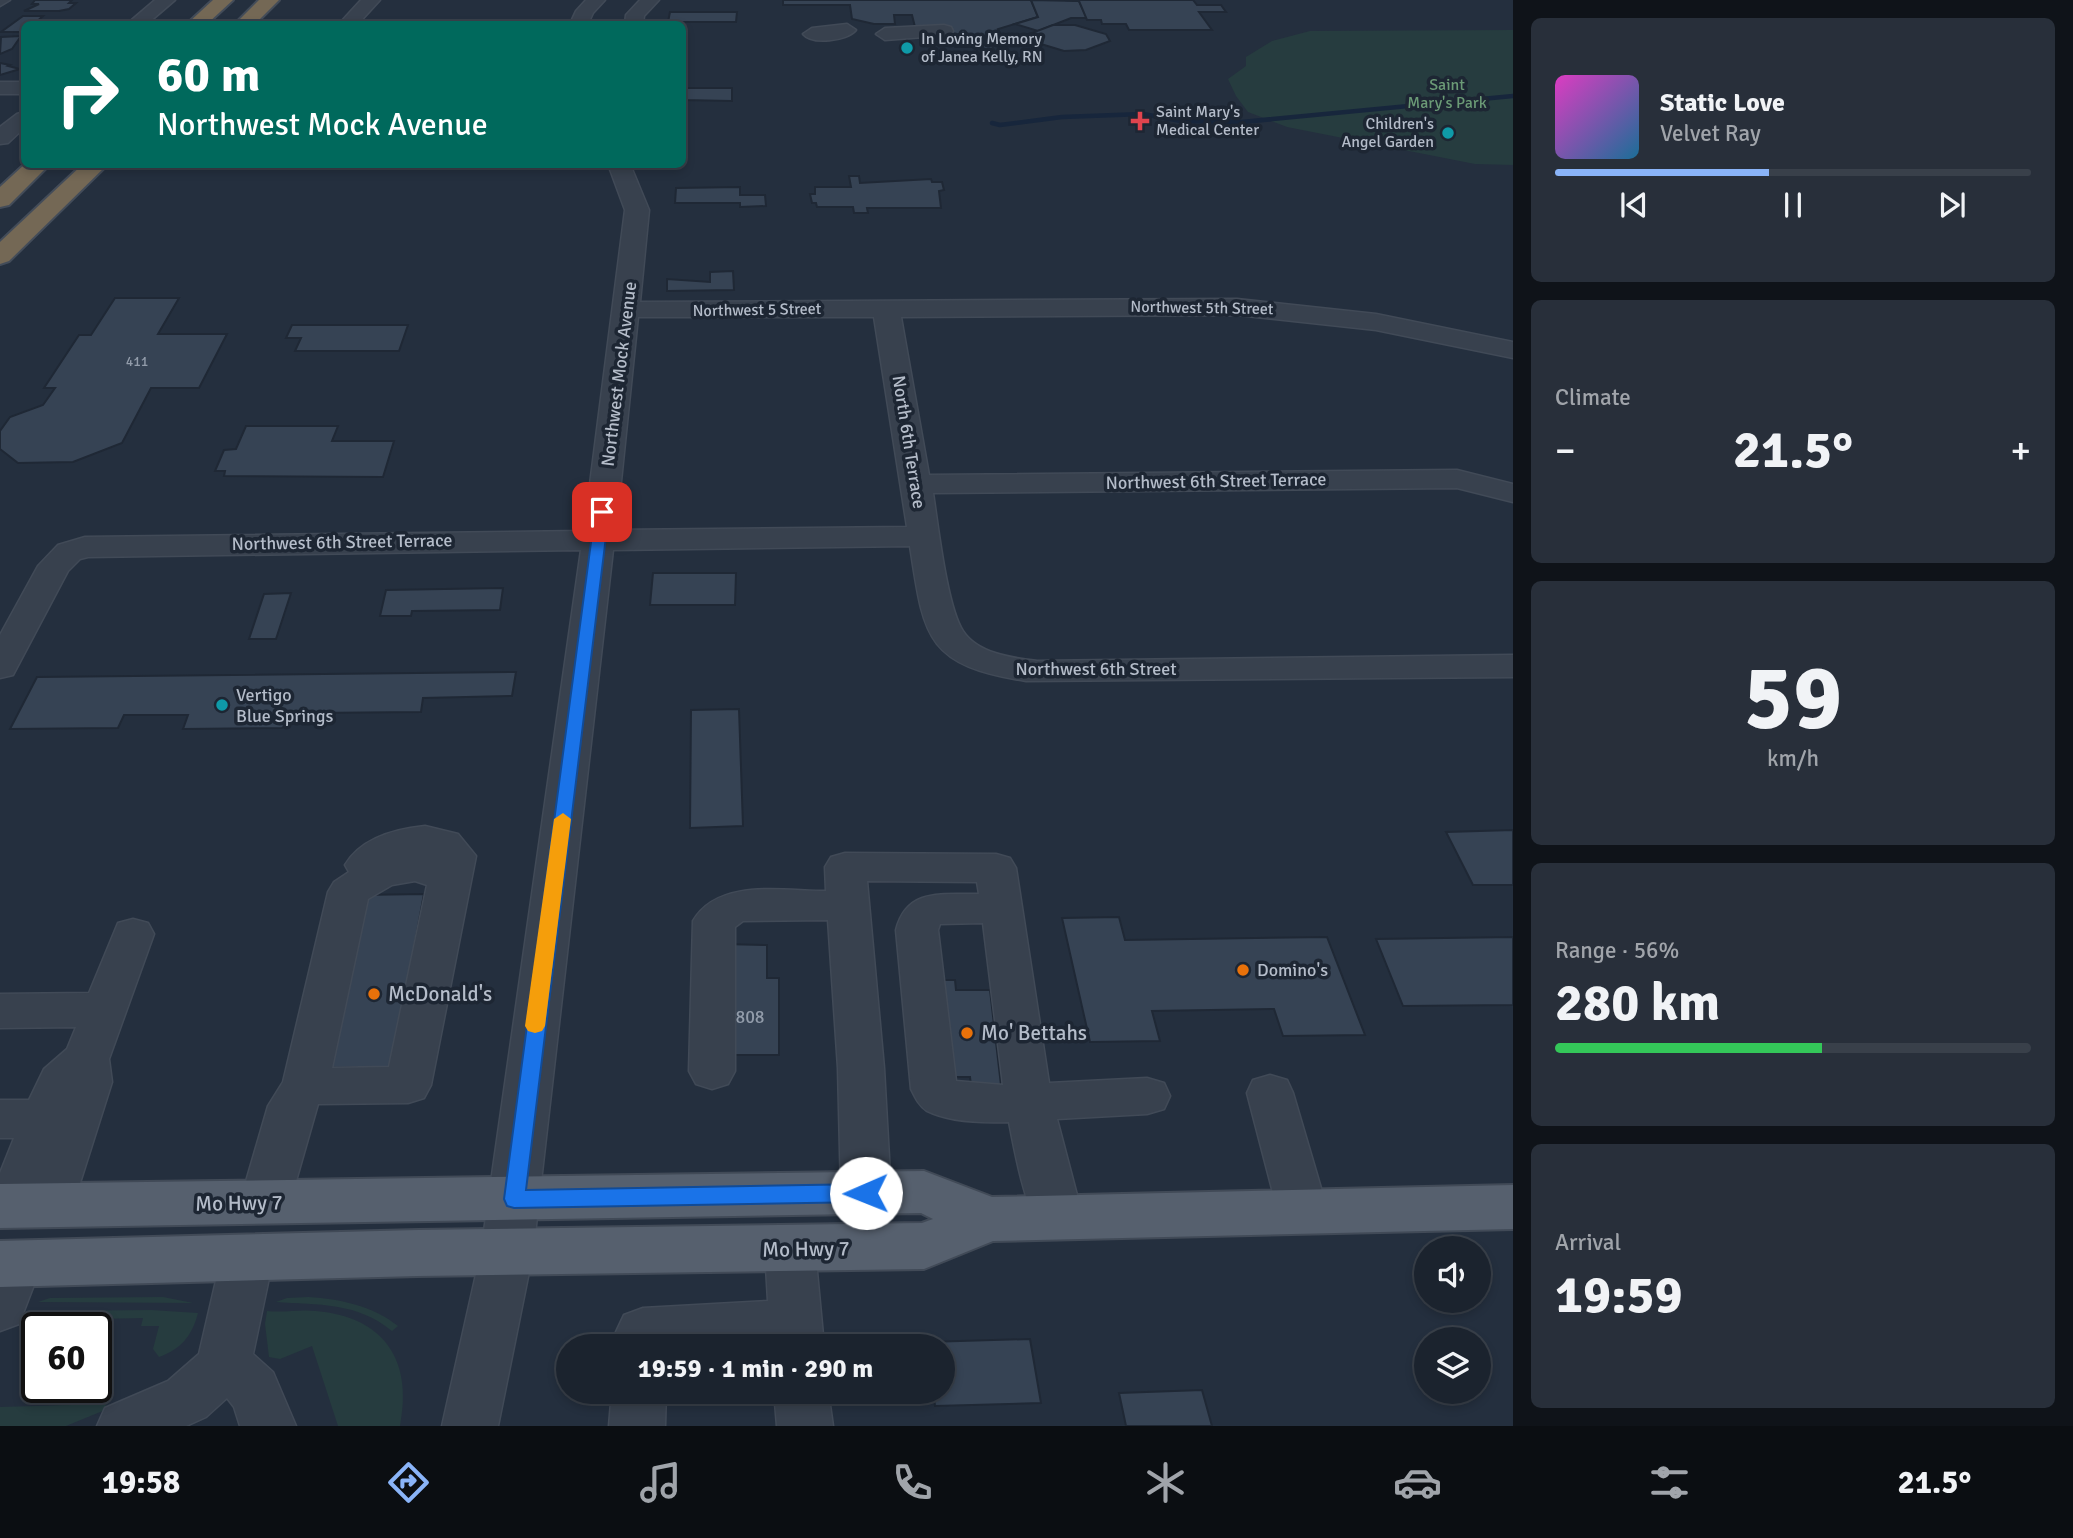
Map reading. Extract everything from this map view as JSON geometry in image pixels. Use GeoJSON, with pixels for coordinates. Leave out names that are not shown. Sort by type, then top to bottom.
{"type":"FeatureCollection","features":[{"type":"Feature","properties":{"kind":"highway"},"geometry":{"type":"LineString","coordinates":[[200,21],[224,0]]}},
{"type":"Feature","properties":{"kind":"highway"},"geometry":{"type":"LineString","coordinates":[[247,21],[270,0]]}},
{"type":"Feature","properties":{"kind":"highway"},"geometry":{"type":"LineString","coordinates":[[0,200],[34,168]]}},
{"type":"Feature","properties":{"kind":"highway"},"geometry":{"type":"LineString","coordinates":[[0,256],[93,168]]}},
{"type":"Feature","properties":{"kind":"main road","name":"Mo Hwy 7"},"geometry":{"type":"LineString","coordinates":[[20,1205],[924,1192],[990,1219]]}},
{"type":"Feature","properties":{"kind":"main road"},"geometry":{"type":"LineString","coordinates":[[990,1219],[1513,1208]]}},
{"type":"Feature","properties":{"kind":"main road","name":"Mo Hwy 7"},"geometry":{"type":"LineString","coordinates":[[5,1279],[247,1259],[418,1253],[790,1250],[924,1246],[990,1219]]}},
{"type":"Feature","properties":{"kind":"street"},"geometry":{"type":"LineString","coordinates":[[140,21],[166,0]]}},
{"type":"Feature","properties":{"kind":"street"},"geometry":{"type":"LineString","coordinates":[[351,21],[371,0]]}},
{"type":"Feature","properties":{"kind":"street"},"geometry":{"type":"LineString","coordinates":[[580,21],[585,11],[596,0]]}},
{"type":"Feature","properties":{"kind":"street"},"geometry":{"type":"LineString","coordinates":[[634,21],[635,15],[650,0]]}},
{"type":"Feature","properties":{"kind":"street"},"geometry":{"type":"LineString","coordinates":[[812,34],[847,30]]}},
{"type":"Feature","properties":{"kind":"street"},"geometry":{"type":"LineString","coordinates":[[895,38],[944,30]]}},
{"type":"Feature","properties":{"kind":"street"},"geometry":{"type":"LineString","coordinates":[[0,88],[21,88]]}},
{"type":"Feature","properties":{"kind":"street"},"geometry":{"type":"LineString","coordinates":[[0,138],[21,120]]}},
{"type":"Feature","properties":{"kind":"street","name":"Northwest Mock Avenue"},"geometry":{"type":"LineString","coordinates":[[468,1425],[507,1252],[627,308],[637,209],[621,168]]}},
{"type":"Feature","properties":{"kind":"street","name":"Northwest 5th Street"},"geometry":{"type":"LineString","coordinates":[[886,308],[1171,305],[1297,310],[1430,330],[1513,350]]}},
{"type":"Feature","properties":{"kind":"street","name":"Northwest 5 Street"},"geometry":{"type":"LineString","coordinates":[[627,308],[648,311],[886,308]]}},
{"type":"Feature","properties":{"kind":"street","name":"North 6th Terrace"},"geometry":{"type":"LineString","coordinates":[[886,308],[923,536]]}},
{"type":"Feature","properties":{"kind":"street","name":"Northwest 6th Street Terrace"},"geometry":{"type":"LineString","coordinates":[[916,484],[1457,479],[1513,493]]}},
{"type":"Feature","properties":{"kind":"street"},"geometry":{"type":"LineString","coordinates":[[598,538],[923,536]]}},
{"type":"Feature","properties":{"kind":"street","name":"Northwest 6th Street"},"geometry":{"type":"LineString","coordinates":[[923,536],[937,611],[950,638],[975,657],[1006,669],[1037,671],[1513,666]]}},
{"type":"Feature","properties":{"kind":"street","name":"Northwest 6th Street Terrace"},"geometry":{"type":"LineString","coordinates":[[0,667],[54,566],[69,552],[85,547],[598,538]]}},
{"type":"Feature","properties":{"kind":"street"},"geometry":{"type":"LineString","coordinates":[[265,1202],[292,1106],[305,1086],[349,892],[390,868],[428,867],[459,859],[408,1085],[305,1086]]}},
{"type":"Feature","properties":{"kind":"street"},"geometry":{"type":"LineString","coordinates":[[866,1193],[861,1068],[845,867],[996,867],[1029,1103],[1040,1164],[1058,1218]]}},
{"type":"Feature","properties":{"kind":"street"},"geometry":{"type":"LineString","coordinates":[[712,1071],[713,921],[734,906],[848,905]]}},
{"type":"Feature","properties":{"kind":"street"},"geometry":{"type":"LineString","coordinates":[[1002,908],[930,910],[920,918],[917,930],[934,1089],[942,1097],[992,1104],[1147,1096]]}},
{"type":"Feature","properties":{"kind":"street"},"geometry":{"type":"LineString","coordinates":[[20,1205],[89,1082],[86,1059],[133,934]]}},
{"type":"Feature","properties":{"kind":"street"},"geometry":{"type":"LineString","coordinates":[[3,1015],[104,1010]]}},
{"type":"Feature","properties":{"kind":"street"},"geometry":{"type":"LineString","coordinates":[[20,1205],[60,1082],[86,1059]]}},
{"type":"Feature","properties":{"kind":"street"},"geometry":{"type":"LineString","coordinates":[[1270,1093],[1303,1212]]}},
{"type":"Feature","properties":{"kind":"street"},"geometry":{"type":"LineString","coordinates":[[0,1119],[46,1119]]}},
{"type":"Feature","properties":{"kind":"street"},"geometry":{"type":"LineString","coordinates":[[790,1250],[795,1334]]}},
{"type":"Feature","properties":{"kind":"street"},"geometry":{"type":"LineString","coordinates":[[124,1426],[187,1399],[223,1367],[247,1259]]}},
{"type":"Feature","properties":{"kind":"street"},"geometry":{"type":"LineString","coordinates":[[643,1334],[744,1334]]}},
{"type":"Feature","properties":{"kind":"street"},"geometry":{"type":"LineString","coordinates":[[223,1367],[245,1376],[255,1391],[268,1426]]}},
{"type":"Feature","properties":{"kind":"street"},"geometry":{"type":"LineString","coordinates":[[637,1426],[638,1404]]}},
{"type":"Feature","properties":{"kind":"street"},"geometry":{"type":"LineString","coordinates":[[803,1404],[805,1426]]}},
{"type":"Feature","properties":{"kind":"green space","name":"Saint Mary's Park"},"geometry":{"type":"Polygon","coordinates":[[[1513,30],[1513,165],[1475,164],[1287,127],[1248,112],[1228,79],[1246,66],[1246,57],[1272,41],[1310,31],[1513,30]]]}},
{"type":"Feature","properties":{"kind":"green space"},"geometry":{"type":"Polygon","coordinates":[[[163,1297],[193,1303],[38,1302],[50,1298],[163,1297]]]}},
{"type":"Feature","properties":{"kind":"green space"},"geometry":{"type":"Polygon","coordinates":[[[309,1297],[356,1305],[378,1313],[398,1326],[392,1331],[365,1315],[337,1307],[276,1302],[287,1298],[309,1297]]]}},
{"type":"Feature","properties":{"kind":"green space"},"geometry":{"type":"Polygon","coordinates":[[[151,1310],[198,1313],[184,1341],[174,1350],[159,1357],[153,1349],[159,1326],[141,1326],[143,1318],[112,1319],[112,1312],[54,1311],[151,1310]]]}},
{"type":"Feature","properties":{"kind":"green space"},"geometry":{"type":"Polygon","coordinates":[[[267,1311],[310,1311],[340,1315],[360,1322],[376,1333],[389,1346],[402,1381],[400,1426],[338,1426],[312,1346],[280,1359],[269,1357],[265,1324],[267,1311]]]}},
{"type":"Feature","properties":{"kind":"green space"},"geometry":{"type":"Polygon","coordinates":[[[106,1404],[105,1410],[66,1426],[0,1426],[0,1407],[106,1404]]]}},
{"type":"Feature","properties":{"kind":"building"},"geometry":{"type":"Polygon","coordinates":[[[35,0],[72,0],[69,3],[76,3],[69,9],[59,11],[24,11],[39,4],[32,4],[35,0]]]}},
{"type":"Feature","properties":{"kind":"building"},"geometry":{"type":"Polygon","coordinates":[[[783,0],[1031,0],[1038,17],[998,29],[1006,46],[992,46],[996,54],[979,54],[976,47],[955,47],[952,41],[925,41],[924,36],[948,36],[946,30],[915,27],[912,15],[894,15],[895,24],[874,24],[852,19],[850,5],[783,5],[783,0]]]}},
{"type":"Feature","properties":{"kind":"building"},"geometry":{"type":"Polygon","coordinates":[[[1031,0],[1079,1],[1087,18],[1071,18],[1038,31],[1015,24],[1038,17],[1031,0]]]}},
{"type":"Feature","properties":{"kind":"building"},"geometry":{"type":"Polygon","coordinates":[[[1065,0],[1193,0],[1197,5],[1221,5],[1226,12],[1199,12],[1212,30],[1129,30],[1126,24],[1102,24],[1101,20],[1087,20],[1079,1],[1065,0]]]}},
{"type":"Feature","properties":{"kind":"building"},"geometry":{"type":"Polygon","coordinates":[[[670,12],[737,12],[736,22],[668,21],[670,12]]]}},
{"type":"Feature","properties":{"kind":"building"},"geometry":{"type":"Polygon","coordinates":[[[23,16],[43,16],[37,21],[21,21],[21,32],[1,32],[23,16]]]}},
{"type":"Feature","properties":{"kind":"building"},"geometry":{"type":"Polygon","coordinates":[[[1053,25],[1075,25],[1106,34],[1110,41],[1086,50],[1064,51],[1031,41],[1029,34],[1053,25]]]}},
{"type":"Feature","properties":{"kind":"building"},"geometry":{"type":"Polygon","coordinates":[[[21,36],[12,49],[0,54],[1,37],[21,36]]]}},
{"type":"Feature","properties":{"kind":"building"},"geometry":{"type":"Polygon","coordinates":[[[0,63],[10,65],[8,66],[20,69],[0,75],[0,63]]]}},
{"type":"Feature","properties":{"kind":"building"},"geometry":{"type":"Polygon","coordinates":[[[686,88],[732,88],[732,101],[686,100],[686,88]]]}},
{"type":"Feature","properties":{"kind":"building"},"geometry":{"type":"Polygon","coordinates":[[[849,176],[859,176],[860,183],[931,179],[932,182],[942,182],[944,190],[939,191],[941,208],[867,208],[868,213],[854,213],[853,207],[817,207],[816,203],[812,203],[810,194],[815,194],[815,187],[851,187],[849,176]]]}},
{"type":"Feature","properties":{"kind":"building"},"geometry":{"type":"Polygon","coordinates":[[[740,187],[740,195],[765,195],[766,206],[740,207],[740,203],[675,203],[676,188],[740,187]]]}},
{"type":"Feature","properties":{"kind":"building"},"geometry":{"type":"Polygon","coordinates":[[[733,271],[734,290],[667,291],[667,279],[710,282],[710,272],[733,271]]]}},
{"type":"Feature","properties":{"kind":"building"},"geometry":{"type":"Polygon","coordinates":[[[115,298],[179,298],[158,334],[227,334],[199,388],[151,388],[122,443],[73,462],[18,463],[0,449],[0,431],[10,417],[43,405],[55,388],[44,388],[79,335],[91,335],[115,298]]]}},
{"type":"Feature","properties":{"kind":"building"},"geometry":{"type":"Polygon","coordinates":[[[292,325],[408,325],[399,351],[295,351],[301,338],[286,338],[292,325]]]}},
{"type":"Feature","properties":{"kind":"building"},"geometry":{"type":"Polygon","coordinates":[[[246,426],[338,426],[332,441],[394,441],[383,477],[224,476],[225,471],[215,471],[224,450],[236,449],[246,426]]]}},
{"type":"Feature","properties":{"kind":"building"},"geometry":{"type":"Polygon","coordinates":[[[653,573],[736,573],[735,605],[650,605],[653,573]]]}},
{"type":"Feature","properties":{"kind":"building"},"geometry":{"type":"Polygon","coordinates":[[[503,588],[500,610],[412,611],[411,616],[380,616],[386,590],[503,588]]]}},
{"type":"Feature","properties":{"kind":"building"},"geometry":{"type":"Polygon","coordinates":[[[291,593],[276,639],[249,639],[264,594],[291,593]]]}},
{"type":"Feature","properties":{"kind":"building","name":"Vertigo Blue Springs"},"geometry":{"type":"Polygon","coordinates":[[[516,672],[512,696],[423,698],[421,712],[310,713],[282,728],[183,729],[188,715],[124,715],[118,728],[10,729],[37,677],[516,672]]]}},
{"type":"Feature","properties":{"kind":"building"},"geometry":{"type":"Polygon","coordinates":[[[739,709],[743,826],[690,828],[691,710],[739,709]]]}},
{"type":"Feature","properties":{"kind":"building"},"geometry":{"type":"Polygon","coordinates":[[[1513,830],[1513,885],[1473,885],[1446,832],[1513,830]]]}},
{"type":"Feature","properties":{"kind":"building","name":"McDonald's"},"geometry":{"type":"Polygon","coordinates":[[[424,894],[410,970],[398,1067],[319,1068],[359,895],[424,894]]]}},
{"type":"Feature","properties":{"kind":"building"},"geometry":{"type":"Polygon","coordinates":[[[1119,917],[1125,940],[1327,937],[1365,1035],[1283,1036],[1274,1009],[1152,1011],[1160,1041],[1090,1042],[1062,918],[1119,917]]]}},
{"type":"Feature","properties":{"kind":"building"},"geometry":{"type":"Polygon","coordinates":[[[1513,937],[1513,1005],[1403,1006],[1376,939],[1513,937]]]}},
{"type":"Feature","properties":{"kind":"building"},"geometry":{"type":"Polygon","coordinates":[[[723,944],[767,945],[767,978],[779,978],[779,1055],[719,1055],[723,944]]]}},
{"type":"Feature","properties":{"kind":"building","name":"Mo' Bettahs"},"geometry":{"type":"Polygon","coordinates":[[[935,980],[955,980],[956,990],[990,990],[1002,1094],[972,1094],[970,1077],[944,1077],[935,980]]]}},
{"type":"Feature","properties":{"kind":"building"},"geometry":{"type":"Polygon","coordinates":[[[1030,1339],[1041,1403],[935,1406],[955,1404],[955,1341],[1030,1339]]]}},
{"type":"Feature","properties":{"kind":"building"},"geometry":{"type":"Polygon","coordinates":[[[1202,1390],[1212,1426],[1126,1426],[1119,1393],[1202,1390]]]}},
{"type":"Feature","properties":{"kind":"waterway"},"geometry":{"type":"LineString","coordinates":[[992,123],[1000,125],[1062,117],[1143,114],[1181,121],[1242,122],[1513,96]]}},
{"type":"Feature","properties":{"kind":"slow traffic"},"geometry":{"type":"LineString","coordinates":[[535,1026],[563,819]]}},
{"type":"Feature","properties":{"kind":"place","name":"In Loving Memory of Janea Kelly, RN"},"geometry":{"type":"Point","coordinates":[907,48]}},
{"type":"Feature","properties":{"kind":"place","name":"Saint Mary's Medical Center"},"geometry":{"type":"Point","coordinates":[1140,121]}},
{"type":"Feature","properties":{"kind":"place","name":"Children's Angel Garden"},"geometry":{"type":"Point","coordinates":[1448,133]}},
{"type":"Feature","properties":{"kind":"place","name":"Vertigo Blue Springs"},"geometry":{"type":"Point","coordinates":[222,705]}},
{"type":"Feature","properties":{"kind":"place","name":"Domino's"},"geometry":{"type":"Point","coordinates":[1243,970]}},
{"type":"Feature","properties":{"kind":"place","name":"McDonald's"},"geometry":{"type":"Point","coordinates":[374,994]}},
{"type":"Feature","properties":{"kind":"place","name":"Mo' Bettahs"},"geometry":{"type":"Point","coordinates":[967,1033]}},
{"type":"Feature","properties":{"kind":"route"},"geometry":{"type":"LineString","coordinates":[[602,512],[514,1199],[866,1193]]}}]}
